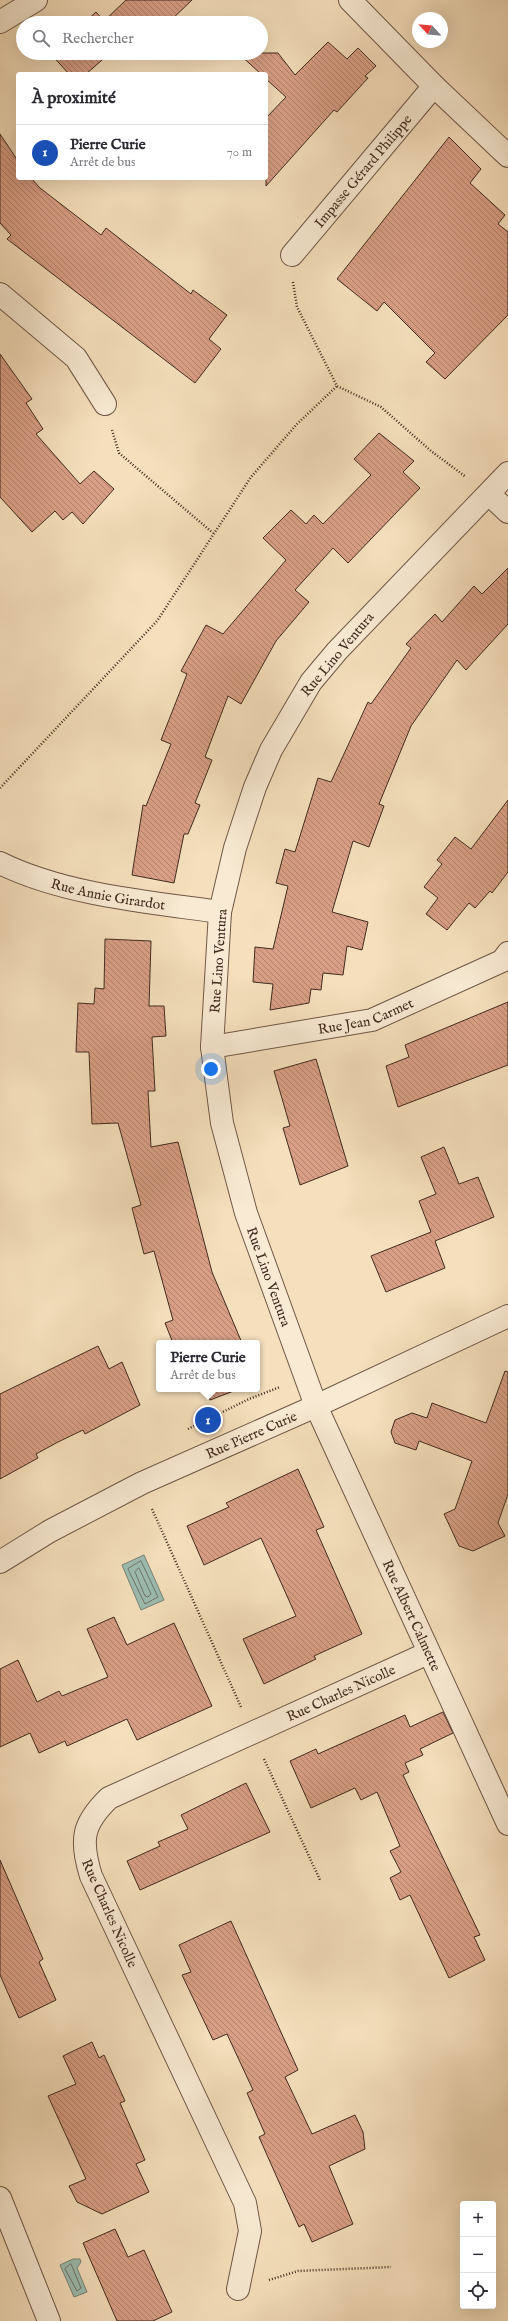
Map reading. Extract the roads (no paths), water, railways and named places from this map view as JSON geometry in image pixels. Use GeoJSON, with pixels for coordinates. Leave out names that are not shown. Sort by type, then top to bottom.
{"type":"FeatureCollection","features":[{"type":"Feature","properties":{"kind":"street"},"geometry":{"type":"LineString","coordinates":[[0,22],[36,0]]}},
{"type":"Feature","properties":{"kind":"street"},"geometry":{"type":"LineString","coordinates":[[350,0],[434,86],[508,156]]}},
{"type":"Feature","properties":{"kind":"street","name":"Impasse Gérard Philippe"},"geometry":{"type":"LineString","coordinates":[[292,255],[434,86]]}},
{"type":"Feature","properties":{"kind":"street"},"geometry":{"type":"LineString","coordinates":[[0,294],[76,358],[105,404]]}},
{"type":"Feature","properties":{"kind":"street","name":"Rue Lino Ventura"},"geometry":{"type":"LineString","coordinates":[[316,1406],[246,1213],[222,1123],[212,1047],[220,912],[236,848],[255,787],[274,744],[311,682],[368,616],[508,473]]}},
{"type":"Feature","properties":{"kind":"street"},"geometry":{"type":"LineString","coordinates":[[489,494],[508,512]]}},
{"type":"Feature","properties":{"kind":"street","name":"Rue Annie Girardot"},"geometry":{"type":"LineString","coordinates":[[0,863],[33,876],[76,888],[220,912]]}},
{"type":"Feature","properties":{"kind":"street","name":"Rue Jean Carmet"},"geometry":{"type":"LineString","coordinates":[[212,1047],[372,1020],[502,961],[508,953]]}},
{"type":"Feature","properties":{"kind":"street","name":"Rue Pierre Curie"},"geometry":{"type":"LineString","coordinates":[[0,1562],[50,1531],[142,1483],[316,1406],[508,1316]]}},
{"type":"Feature","properties":{"kind":"street","name":"Rue Albert Calmette"},"geometry":{"type":"LineString","coordinates":[[316,1406],[428,1653],[508,1824]]}},
{"type":"Feature","properties":{"kind":"street","name":"Rue Charles Nicolle"},"geometry":{"type":"LineString","coordinates":[[238,2289],[250,2232],[245,2203],[91,1876],[84,1853],[86,1832],[94,1812],[109,1798],[428,1653]]}},
{"type":"Feature","properties":{"kind":"street"},"geometry":{"type":"LineString","coordinates":[[0,2198],[50,2321]]}},
{"type":"Feature","properties":{"kind":"water"},"geometry":{"type":"Polygon","coordinates":[[[144,1555],[164,1600],[141,1610],[122,1565],[144,1555]]]}},
{"type":"Feature","properties":{"kind":"water"},"geometry":{"type":"Polygon","coordinates":[[[73,2259],[80,2259],[81,2262],[77,2268],[87,2292],[74,2297],[60,2265],[73,2259]]]}},
{"type":"Feature","properties":{"kind":"place","name":"Pierre Curie"},"geometry":{"type":"Point","coordinates":[208,1420]}}]}
